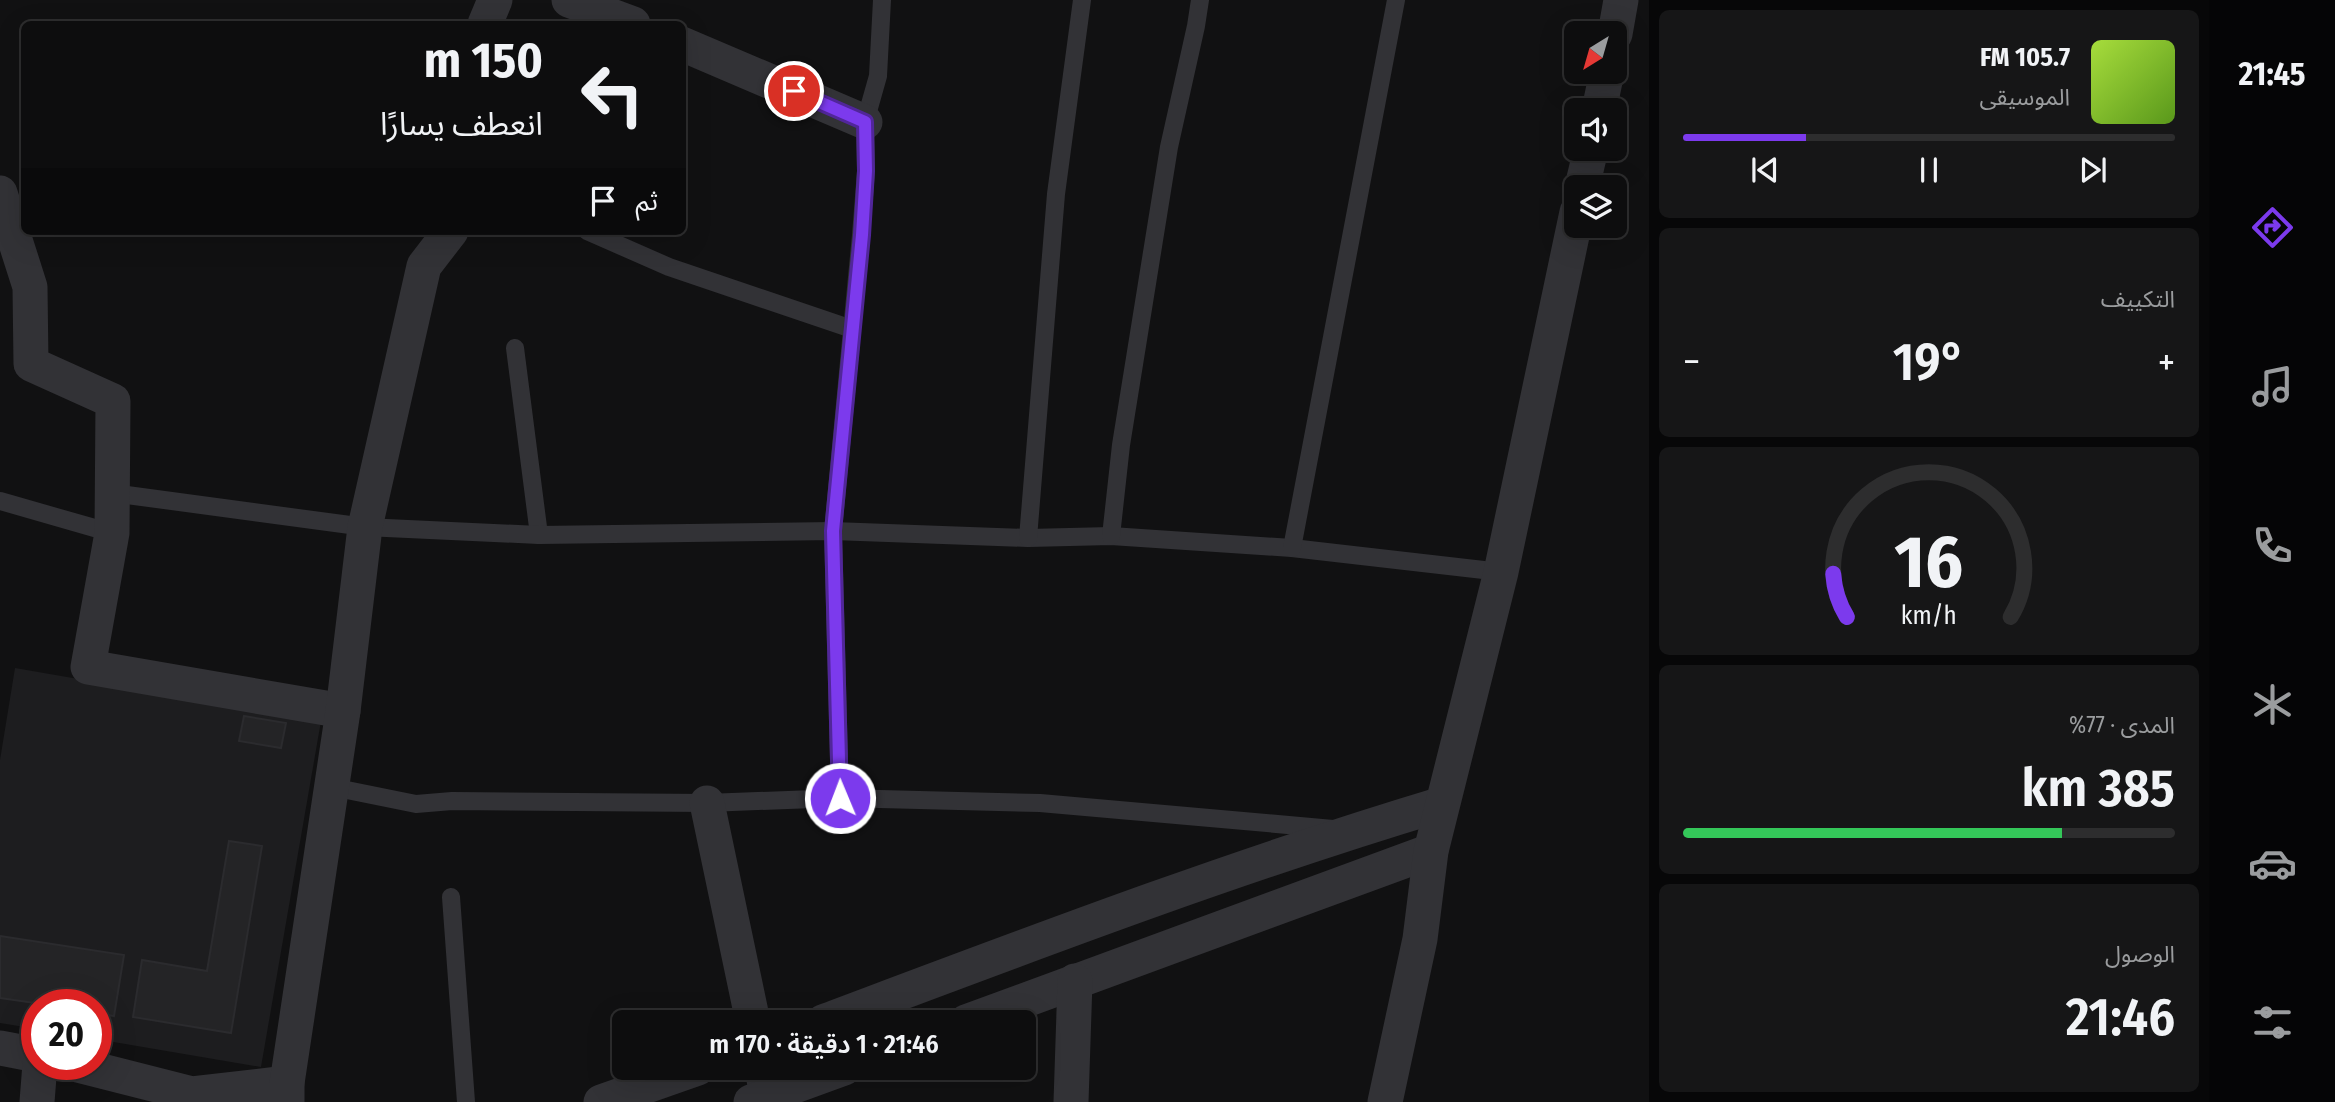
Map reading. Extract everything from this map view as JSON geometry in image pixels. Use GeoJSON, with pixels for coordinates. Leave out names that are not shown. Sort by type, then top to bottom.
{"type":"FeatureCollection","features":[{"type":"Feature","properties":{"kind":"street"},"geometry":{"type":"LineString","coordinates":[[486,21],[495,0]]}},
{"type":"Feature","properties":{"kind":"street"},"geometry":{"type":"LineString","coordinates":[[569,0],[625,21]]}},
{"type":"Feature","properties":{"kind":"street"},"geometry":{"type":"LineString","coordinates":[[1617,21],[1621,0]]}},
{"type":"Feature","properties":{"kind":"street"},"geometry":{"type":"LineString","coordinates":[[686,46],[865,122]]}},
{"type":"Feature","properties":{"kind":"street"},"geometry":{"type":"LineString","coordinates":[[0,193],[30,287],[31,364],[113,401],[112,533],[88,667],[343,711]]}},
{"type":"Feature","properties":{"kind":"street"},"geometry":{"type":"LineString","coordinates":[[112,1074],[192,1094],[287,1092],[343,711],[365,527],[424,266],[448,235]]}},
{"type":"Feature","properties":{"kind":"street"},"geometry":{"type":"LineString","coordinates":[[1385,1102],[1420,939],[1431,851],[1501,572],[1572,238]]}},
{"type":"Feature","properties":{"kind":"street"},"geometry":{"type":"LineString","coordinates":[[708,803],[751,1010]]}},
{"type":"Feature","properties":{"kind":"street"},"geometry":{"type":"LineString","coordinates":[[855,1010],[1121,910],[1353,831],[1442,804]]}},
{"type":"Feature","properties":{"kind":"street"},"geometry":{"type":"LineString","coordinates":[[998,1010],[1431,851]]}},
{"type":"Feature","properties":{"kind":"street"},"geometry":{"type":"LineString","coordinates":[[1071,1102],[1074,982]]}},
{"type":"Feature","properties":{"kind":"street"},"geometry":{"type":"LineString","coordinates":[[0,1048],[21,1052]]}},
{"type":"Feature","properties":{"kind":"street"},"geometry":{"type":"LineString","coordinates":[[37,1102],[39,1080]]}},
{"type":"Feature","properties":{"kind":"street"},"geometry":{"type":"LineString","coordinates":[[601,1102],[664,1080]]}},
{"type":"Feature","properties":{"kind":"street"},"geometry":{"type":"LineString","coordinates":[[762,1092],[803,1080]]}},
{"type":"Feature","properties":{"kind":"lane"},"geometry":{"type":"LineString","coordinates":[[840,798],[833,531],[866,171],[865,122],[878,76],[882,0]]}},
{"type":"Feature","properties":{"kind":"lane"},"geometry":{"type":"LineString","coordinates":[[1028,538],[1056,194],[1082,0]]}},
{"type":"Feature","properties":{"kind":"lane"},"geometry":{"type":"LineString","coordinates":[[1111,536],[1121,445],[1167,160],[1200,0]]}},
{"type":"Feature","properties":{"kind":"lane"},"geometry":{"type":"LineString","coordinates":[[1292,548],[1396,0]]}},
{"type":"Feature","properties":{"kind":"lane"},"geometry":{"type":"LineString","coordinates":[[596,235],[691,275],[852,329]]}},
{"type":"Feature","properties":{"kind":"lane"},"geometry":{"type":"LineString","coordinates":[[514,348],[539,535]]}},
{"type":"Feature","properties":{"kind":"lane"},"geometry":{"type":"LineString","coordinates":[[112,493],[365,527],[539,535],[833,531],[1028,538],[1111,536],[1292,548],[1501,572]]}},
{"type":"Feature","properties":{"kind":"lane"},"geometry":{"type":"LineString","coordinates":[[0,500],[112,533]]}},
{"type":"Feature","properties":{"kind":"lane"},"geometry":{"type":"LineString","coordinates":[[332,787],[416,804],[452,801],[708,803],[840,798],[1040,803],[1353,831]]}},
{"type":"Feature","properties":{"kind":"lane"},"geometry":{"type":"LineString","coordinates":[[451,897],[466,1102]]}},
{"type":"Feature","properties":{"kind":"shaded area"},"geometry":{"type":"Polygon","coordinates":[[[15,668],[321,721],[261,1067],[112,1042],[112,989],[21,989],[21,1026],[0,1023],[0,760],[15,668]]]}},
{"type":"Feature","properties":{"kind":"building"},"geometry":{"type":"Polygon","coordinates":[[[244,716],[286,723],[281,748],[239,741],[244,716]]]}},
{"type":"Feature","properties":{"kind":"building"},"geometry":{"type":"Polygon","coordinates":[[[229,841],[262,846],[231,1033],[133,1017],[142,960],[207,971],[229,841]]]}},
{"type":"Feature","properties":{"kind":"building"},"geometry":{"type":"Polygon","coordinates":[[[0,936],[124,955],[114,1016],[112,989],[21,989],[21,1001],[0,998],[0,936]]]}},
{"type":"Feature","properties":{"kind":"route"},"geometry":{"type":"LineString","coordinates":[[794,91],[865,122],[866,171],[862,235],[833,531],[840,798]]}}]}
